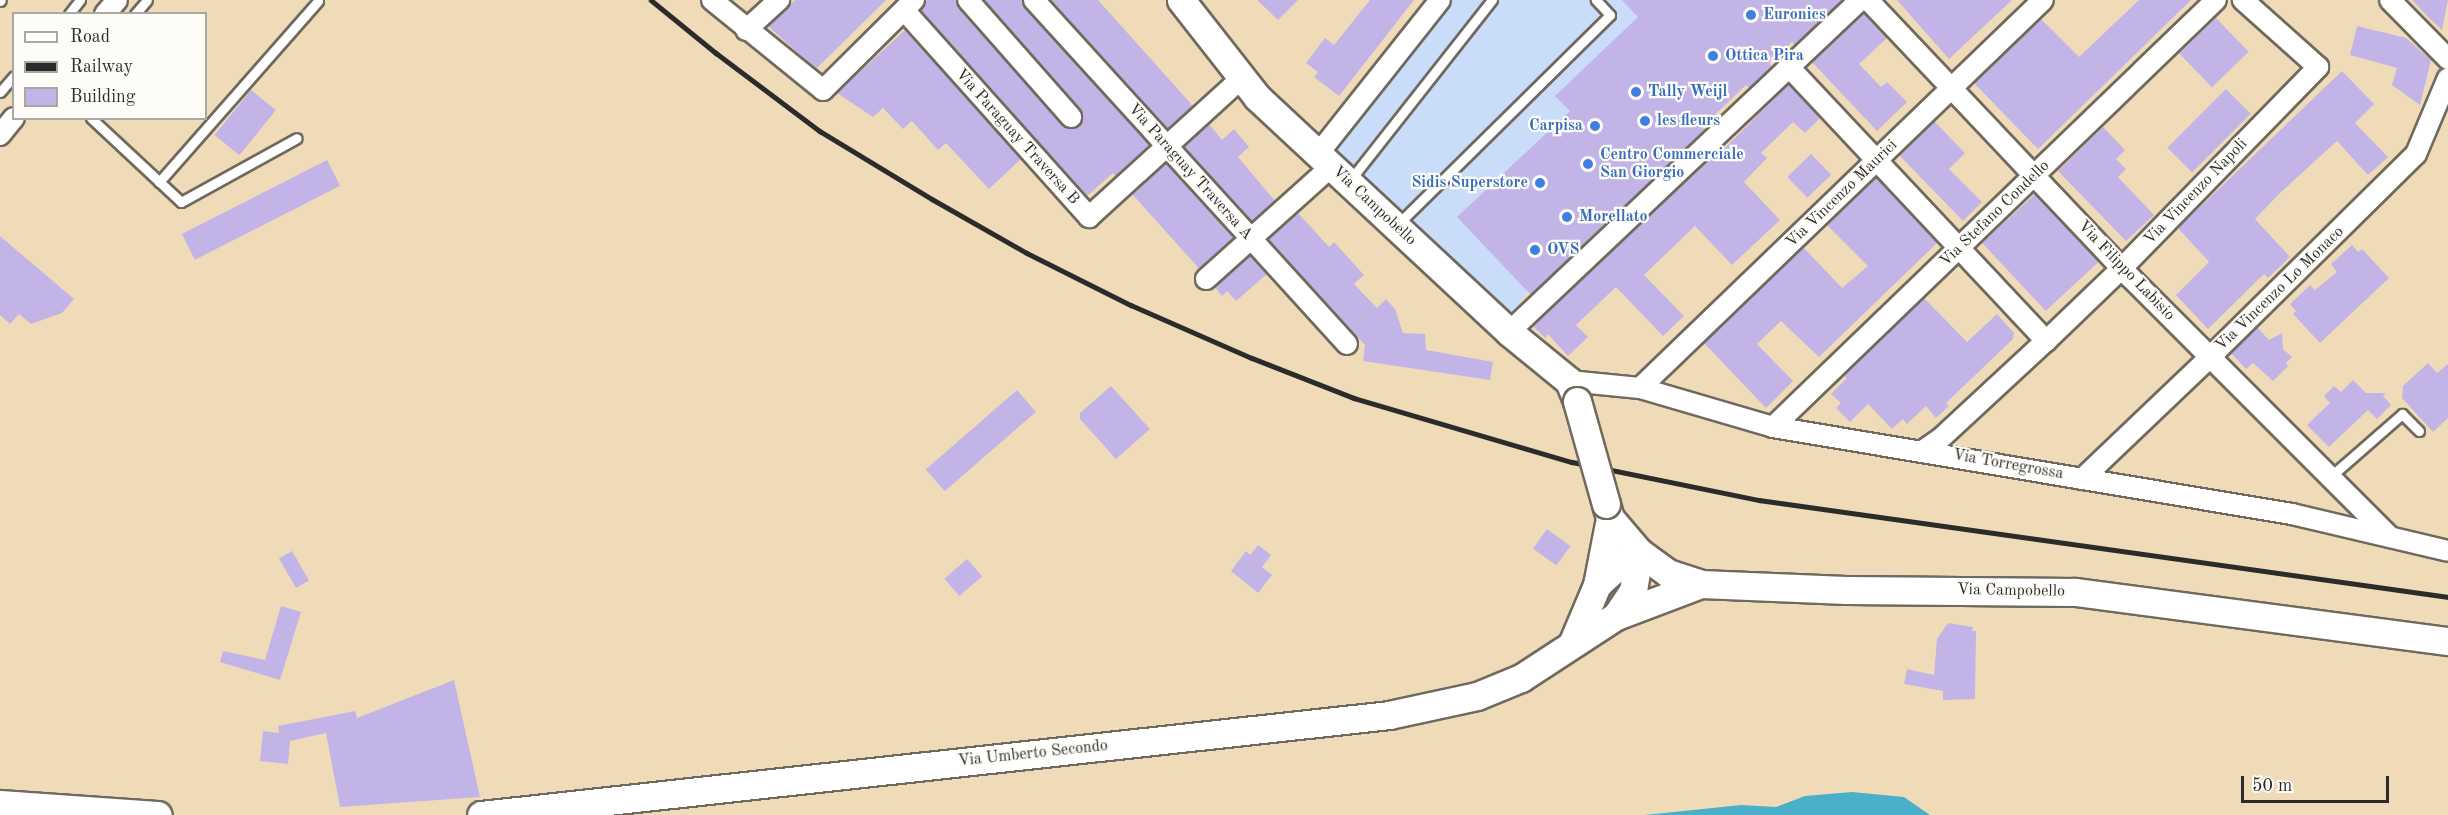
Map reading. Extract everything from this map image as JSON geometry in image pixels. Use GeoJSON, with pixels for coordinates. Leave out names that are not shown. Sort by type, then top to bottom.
{"type":"FeatureCollection","features":[{"type":"Feature","properties":{"kind":"main road","name":"Via Campobello"},"geometry":{"type":"LineString","coordinates":[[1181,0],[1257,97],[1573,391]]}},
{"type":"Feature","properties":{"kind":"main road"},"geometry":{"type":"LineString","coordinates":[[1571,645],[1597,585],[1608,511],[1573,391]]}},
{"type":"Feature","properties":{"kind":"main road","name":"Via Campobello"},"geometry":{"type":"LineString","coordinates":[[1608,511],[1639,552],[1668,573],[1701,584],[1846,590],[2075,592],[2448,641]]}},
{"type":"Feature","properties":{"kind":"main road"},"geometry":{"type":"LineString","coordinates":[[1597,585],[1622,562],[1639,552]]}},
{"type":"Feature","properties":{"kind":"main road"},"geometry":{"type":"LineString","coordinates":[[1616,616],[1633,591],[1639,552]]}},
{"type":"Feature","properties":{"kind":"main road"},"geometry":{"type":"LineString","coordinates":[[1616,616],[1701,584]]}},
{"type":"Feature","properties":{"kind":"main road","name":"Via Umberto Secondo"},"geometry":{"type":"LineString","coordinates":[[481,815],[1389,716],[1477,696],[1521,678],[1616,616]]}},
{"type":"Feature","properties":{"kind":"main road"},"geometry":{"type":"LineString","coordinates":[[0,804],[158,815]]}},
{"type":"Feature","properties":{"kind":"street"},"geometry":{"type":"LineString","coordinates":[[107,12],[117,0]]}},
{"type":"Feature","properties":{"kind":"street"},"geometry":{"type":"LineString","coordinates":[[712,0],[746,30],[823,90],[909,5]]}},
{"type":"Feature","properties":{"kind":"street"},"geometry":{"type":"LineString","coordinates":[[746,30],[779,0]]}},
{"type":"Feature","properties":{"kind":"street"},"geometry":{"type":"LineString","coordinates":[[968,0],[1071,117]]}},
{"type":"Feature","properties":{"kind":"street","name":"Via Paraguay Traversa A"},"geometry":{"type":"LineString","coordinates":[[1034,0],[1347,344]]}},
{"type":"Feature","properties":{"kind":"street"},"geometry":{"type":"LineString","coordinates":[[1206,279],[1332,168],[1440,0]]}},
{"type":"Feature","properties":{"kind":"street"},"geometry":{"type":"LineString","coordinates":[[1509,332],[1860,0]]}},
{"type":"Feature","properties":{"kind":"street","name":"Via Filippo Labisio"},"geometry":{"type":"LineString","coordinates":[[1868,0],[2122,268],[2390,537]]}},
{"type":"Feature","properties":{"kind":"street","name":"Via Vincenzo Maurici"},"geometry":{"type":"LineString","coordinates":[[1640,388],[2043,0]]}},
{"type":"Feature","properties":{"kind":"street","name":"Via Stefano Condello"},"geometry":{"type":"LineString","coordinates":[[1773,427],[2216,0]]}},
{"type":"Feature","properties":{"kind":"street","name":"Via Vincenzo Napoli"},"geometry":{"type":"LineString","coordinates":[[1924,450],[1940,439],[2046,342],[2122,268],[2318,67],[2243,0]]}},
{"type":"Feature","properties":{"kind":"street"},"geometry":{"type":"LineString","coordinates":[[2390,0],[2448,58]]}},
{"type":"Feature","properties":{"kind":"street","name":"Via Paraguay Traversa B"},"geometry":{"type":"LineString","coordinates":[[909,5],[1089,217],[1242,78]]}},
{"type":"Feature","properties":{"kind":"street"},"geometry":{"type":"LineString","coordinates":[[1789,67],[2046,342]]}},
{"type":"Feature","properties":{"kind":"street","name":"Via Vincenzo Lo Monaco"},"geometry":{"type":"LineString","coordinates":[[2082,478],[2210,357],[2416,154],[2447,84]]}},
{"type":"Feature","properties":{"kind":"street"},"geometry":{"type":"LineString","coordinates":[[0,135],[12,120]]}},
{"type":"Feature","properties":{"kind":"street","name":"Via Torregrossa"},"geometry":{"type":"LineString","coordinates":[[1573,391],[1640,388],[1773,427],[1924,450],[2292,514],[2448,550]]}},
{"type":"Feature","properties":{"kind":"lane"},"geometry":{"type":"LineString","coordinates":[[71,12],[80,0]]}},
{"type":"Feature","properties":{"kind":"lane"},"geometry":{"type":"LineString","coordinates":[[137,12],[147,0]]}},
{"type":"Feature","properties":{"kind":"lane"},"geometry":{"type":"LineString","coordinates":[[1332,168],[1492,0]]}},
{"type":"Feature","properties":{"kind":"lane"},"geometry":{"type":"LineString","coordinates":[[1396,227],[1610,15],[1596,0]]}},
{"type":"Feature","properties":{"kind":"lane"},"geometry":{"type":"LineString","coordinates":[[159,182],[318,1]]}},
{"type":"Feature","properties":{"kind":"lane"},"geometry":{"type":"LineString","coordinates":[[0,92],[12,78]]}},
{"type":"Feature","properties":{"kind":"lane"},"geometry":{"type":"LineString","coordinates":[[93,120],[181,202],[297,138]]}},
{"type":"Feature","properties":{"kind":"lane"},"geometry":{"type":"LineString","coordinates":[[2330,477],[2402,414],[2419,431]]}},
{"type":"Feature","properties":{"kind":"shaded area"},"geometry":{"type":"Polygon","coordinates":[[[1453,0],[1836,0],[1528,291],[1506,322],[1327,158],[1453,0]]]}},
{"type":"Feature","properties":{"kind":"water"},"geometry":{"type":"Polygon","coordinates":[[[1852,792],[1904,797],[1930,815],[1645,815],[1741,805],[1776,807],[1805,796],[1852,792]]]}},
{"type":"Feature","properties":{"kind":"building"},"geometry":{"type":"Polygon","coordinates":[[[795,0],[886,0],[816,69],[768,26],[795,0]]]}},
{"type":"Feature","properties":{"kind":"building"},"geometry":{"type":"Polygon","coordinates":[[[927,0],[956,0],[959,8],[1062,125],[1074,129],[1082,120],[1080,109],[984,0],[1022,0],[1025,8],[1150,145],[1116,177],[1113,173],[1087,196],[921,10],[927,0]]]}},
{"type":"Feature","properties":{"kind":"building"},"geometry":{"type":"Polygon","coordinates":[[[1050,0],[1098,0],[1193,106],[1168,129],[1050,0]]]}},
{"type":"Feature","properties":{"kind":"building"},"geometry":{"type":"Polygon","coordinates":[[[1257,0],[1298,0],[1278,20],[1257,0]]]}},
{"type":"Feature","properties":{"kind":"building"},"geometry":{"type":"Polygon","coordinates":[[[1370,0],[1414,0],[1339,96],[1314,77],[1318,72],[1306,63],[1325,38],[1334,45],[1370,0]]]}},
{"type":"Feature","properties":{"kind":"building","name":"Centro Commerciale San Giorgio"},"geometry":{"type":"Polygon","coordinates":[[[1622,0],[1843,0],[1795,45],[1792,42],[1769,63],[1772,67],[1749,88],[1746,85],[1702,127],[1705,130],[1531,295],[1457,217],[1570,111],[1555,96],[1638,17],[1622,0]]]}},
{"type":"Feature","properties":{"kind":"building"},"geometry":{"type":"Polygon","coordinates":[[[1897,0],[2012,0],[1949,59],[1897,0]]]}},
{"type":"Feature","properties":{"kind":"building"},"geometry":{"type":"Polygon","coordinates":[[[2139,0],[2191,0],[2038,149],[1974,83],[2041,19],[2079,57],[2139,0]]]}},
{"type":"Feature","properties":{"kind":"building"},"geometry":{"type":"Polygon","coordinates":[[[2412,0],[2448,0],[2442,30],[2430,19],[2412,0]]]}},
{"type":"Feature","properties":{"kind":"building"},"geometry":{"type":"Polygon","coordinates":[[[1864,13],[1887,38],[1859,64],[1881,87],[1887,82],[1907,102],[1877,131],[1812,62],[1864,13]]]}},
{"type":"Feature","properties":{"kind":"building"},"geometry":{"type":"Polygon","coordinates":[[[2216,18],[2249,52],[2212,87],[2179,53],[2216,18]]]}},
{"type":"Feature","properties":{"kind":"building"},"geometry":{"type":"Polygon","coordinates":[[[2357,26],[2406,38],[2431,60],[2420,105],[2392,85],[2397,68],[2350,55],[2357,26]]]}},
{"type":"Feature","properties":{"kind":"building"},"geometry":{"type":"Polygon","coordinates":[[[905,30],[1021,159],[989,189],[946,143],[938,150],[912,121],[903,129],[883,108],[873,117],[837,93],[905,30]]]}},
{"type":"Feature","properties":{"kind":"building"},"geometry":{"type":"Polygon","coordinates":[[[2342,71],[2374,104],[2355,123],[2388,157],[2368,175],[2337,141],[2280,193],[2255,219],[2290,257],[2268,278],[2264,274],[2208,329],[2176,295],[2209,262],[2178,228],[2342,71]]]}},
{"type":"Feature","properties":{"kind":"building"},"geometry":{"type":"Polygon","coordinates":[[[1789,84],[1820,118],[1805,133],[1793,122],[1761,153],[1767,158],[1744,182],[1780,220],[1732,265],[1695,226],[1644,275],[1684,316],[1663,336],[1616,287],[1576,325],[1588,337],[1568,356],[1548,334],[1545,338],[1533,326],[1721,148],[1723,150],[1789,84]]]}},
{"type":"Feature","properties":{"kind":"building"},"geometry":{"type":"Polygon","coordinates":[[[2226,89],[2251,114],[2192,172],[2167,148],[2226,89]]]}},
{"type":"Feature","properties":{"kind":"building"},"geometry":{"type":"Polygon","coordinates":[[[251,90],[276,110],[239,155],[214,135],[251,90]]]}},
{"type":"Feature","properties":{"kind":"building"},"geometry":{"type":"Polygon","coordinates":[[[1934,121],[1965,153],[1949,169],[1982,202],[1963,221],[1899,155],[1934,121]]]}},
{"type":"Feature","properties":{"kind":"building"},"geometry":{"type":"Polygon","coordinates":[[[1209,124],[1222,140],[1234,129],[1249,147],[1238,157],[1275,201],[1252,222],[1184,147],[1209,124]]]}},
{"type":"Feature","properties":{"kind":"building"},"geometry":{"type":"Polygon","coordinates":[[[2103,127],[2125,150],[2116,159],[2126,169],[2118,177],[2154,215],[2126,241],[2058,171],[2103,127]]]}},
{"type":"Feature","properties":{"kind":"building"},"geometry":{"type":"Polygon","coordinates":[[[1811,154],[1831,175],[1807,198],[1787,177],[1811,154]]]}},
{"type":"Feature","properties":{"kind":"building"},"geometry":{"type":"Polygon","coordinates":[[[327,160],[340,186],[195,260],[182,234],[327,160]]]}},
{"type":"Feature","properties":{"kind":"building"},"geometry":{"type":"Polygon","coordinates":[[[1166,163],[1234,238],[1199,269],[1132,194],[1166,163]]]}},
{"type":"Feature","properties":{"kind":"building"},"geometry":{"type":"Polygon","coordinates":[[[1876,177],[1937,243],[1819,357],[1781,321],[1757,344],[1793,381],[1766,408],[1704,343],[1803,247],[1842,288],[1868,266],[1827,225],[1876,177]]]}},
{"type":"Feature","properties":{"kind":"building"},"geometry":{"type":"Polygon","coordinates":[[[2035,194],[2098,262],[2046,311],[1982,243],[2035,194]]]}},
{"type":"Feature","properties":{"kind":"building"},"geometry":{"type":"Polygon","coordinates":[[[1298,213],[1329,247],[1334,242],[1364,275],[1354,284],[1377,308],[1386,299],[1395,309],[1403,333],[1425,334],[1426,350],[1493,362],[1490,380],[1363,361],[1365,345],[1268,239],[1298,213]]]}},
{"type":"Feature","properties":{"kind":"building"},"geometry":{"type":"Polygon","coordinates":[[[0,236],[74,299],[62,313],[31,324],[19,314],[10,324],[0,315],[0,236]]]}},
{"type":"Feature","properties":{"kind":"building"},"geometry":{"type":"Polygon","coordinates":[[[2352,245],[2358,252],[2362,249],[2389,278],[2320,343],[2293,314],[2296,311],[2290,304],[2310,285],[2315,290],[2337,272],[2331,264],[2352,245]]]}},
{"type":"Feature","properties":{"kind":"building"},"geometry":{"type":"Polygon","coordinates":[[[1250,255],[1267,274],[1236,301],[1227,291],[1222,296],[1215,287],[1250,255]]]}},
{"type":"Feature","properties":{"kind":"building"},"geometry":{"type":"Polygon","coordinates":[[[1924,298],[1967,342],[1997,314],[2014,333],[2013,339],[1946,403],[1949,406],[1936,418],[1926,406],[1907,424],[1903,419],[1892,429],[1868,404],[1850,422],[1836,408],[1841,403],[1831,394],[1847,378],[1844,376],[1924,298]]]}},
{"type":"Feature","properties":{"kind":"building"},"geometry":{"type":"Polygon","coordinates":[[[2257,327],[2269,340],[2282,333],[2283,349],[2292,357],[2286,363],[2288,366],[2273,381],[2253,363],[2246,369],[2231,353],[2257,327]]]}},
{"type":"Feature","properties":{"kind":"building"},"geometry":{"type":"Polygon","coordinates":[[[2428,363],[2437,373],[2448,364],[2448,418],[2433,432],[2402,398],[2403,386],[2428,363]]]}},
{"type":"Feature","properties":{"kind":"building"},"geometry":{"type":"Polygon","coordinates":[[[2353,380],[2366,393],[2386,393],[2383,396],[2391,405],[2377,419],[2368,410],[2329,447],[2307,425],[2330,403],[2324,396],[2334,386],[2341,392],[2353,380]]]}},
{"type":"Feature","properties":{"kind":"building"},"geometry":{"type":"Polygon","coordinates":[[[1111,386],[1150,429],[1116,459],[1080,419],[1080,413],[1111,386]]]}},
{"type":"Feature","properties":{"kind":"building"},"geometry":{"type":"Polygon","coordinates":[[[1017,390],[1036,412],[945,491],[926,469],[1017,390]]]}},
{"type":"Feature","properties":{"kind":"building"},"geometry":{"type":"Polygon","coordinates":[[[1547,529],[1570,546],[1556,565],[1533,548],[1547,529]]]}},
{"type":"Feature","properties":{"kind":"building"},"geometry":{"type":"Polygon","coordinates":[[[1258,545],[1271,555],[1262,567],[1272,575],[1258,593],[1231,571],[1246,551],[1250,555],[1258,545]]]}},
{"type":"Feature","properties":{"kind":"building"},"geometry":{"type":"Polygon","coordinates":[[[292,551],[309,580],[296,588],[279,558],[292,551]]]}},
{"type":"Feature","properties":{"kind":"building"},"geometry":{"type":"Polygon","coordinates":[[[967,559],[982,576],[959,596],[944,579],[967,559]]]}},
{"type":"Feature","properties":{"kind":"building"},"geometry":{"type":"Polygon","coordinates":[[[281,606],[301,612],[280,680],[220,662],[223,651],[265,660],[281,606]]]}},
{"type":"Feature","properties":{"kind":"building"},"geometry":{"type":"Polygon","coordinates":[[[1948,623],[1973,627],[1972,631],[1976,631],[1975,699],[1943,700],[1943,691],[1904,684],[1907,669],[1934,675],[1937,639],[1948,623]]]}},
{"type":"Feature","properties":{"kind":"building"},"geometry":{"type":"Polygon","coordinates":[[[454,680],[480,797],[340,807],[326,733],[290,741],[288,764],[260,761],[263,731],[279,733],[278,726],[355,711],[357,718],[454,680]]]}},
{"type":"Feature","properties":{"kind":"railway"},"geometry":{"type":"LineString","coordinates":[[651,0],[716,53],[820,131],[1027,253],[1131,305],[1252,358],[1354,398],[1572,462],[1759,500],[2448,597]]}},
{"type":"Feature","properties":{"kind":"place","name":"Euronics"},"geometry":{"type":"Point","coordinates":[1751,15]}},
{"type":"Feature","properties":{"kind":"place","name":"Ottica Pira"},"geometry":{"type":"Point","coordinates":[1713,56]}},
{"type":"Feature","properties":{"kind":"place","name":"Tally Weijl"},"geometry":{"type":"Point","coordinates":[1636,92]}},
{"type":"Feature","properties":{"kind":"place","name":"les fleurs"},"geometry":{"type":"Point","coordinates":[1645,121]}},
{"type":"Feature","properties":{"kind":"place","name":"Carpisa"},"geometry":{"type":"Point","coordinates":[1595,126]}},
{"type":"Feature","properties":{"kind":"place","name":"Centro Commerciale San Giorgio"},"geometry":{"type":"Point","coordinates":[1588,164]}},
{"type":"Feature","properties":{"kind":"place","name":"Sidis Superstore"},"geometry":{"type":"Point","coordinates":[1540,183]}},
{"type":"Feature","properties":{"kind":"place","name":"Morellato"},"geometry":{"type":"Point","coordinates":[1567,217]}},
{"type":"Feature","properties":{"kind":"place","name":"OVS"},"geometry":{"type":"Point","coordinates":[1535,250]}}]}
